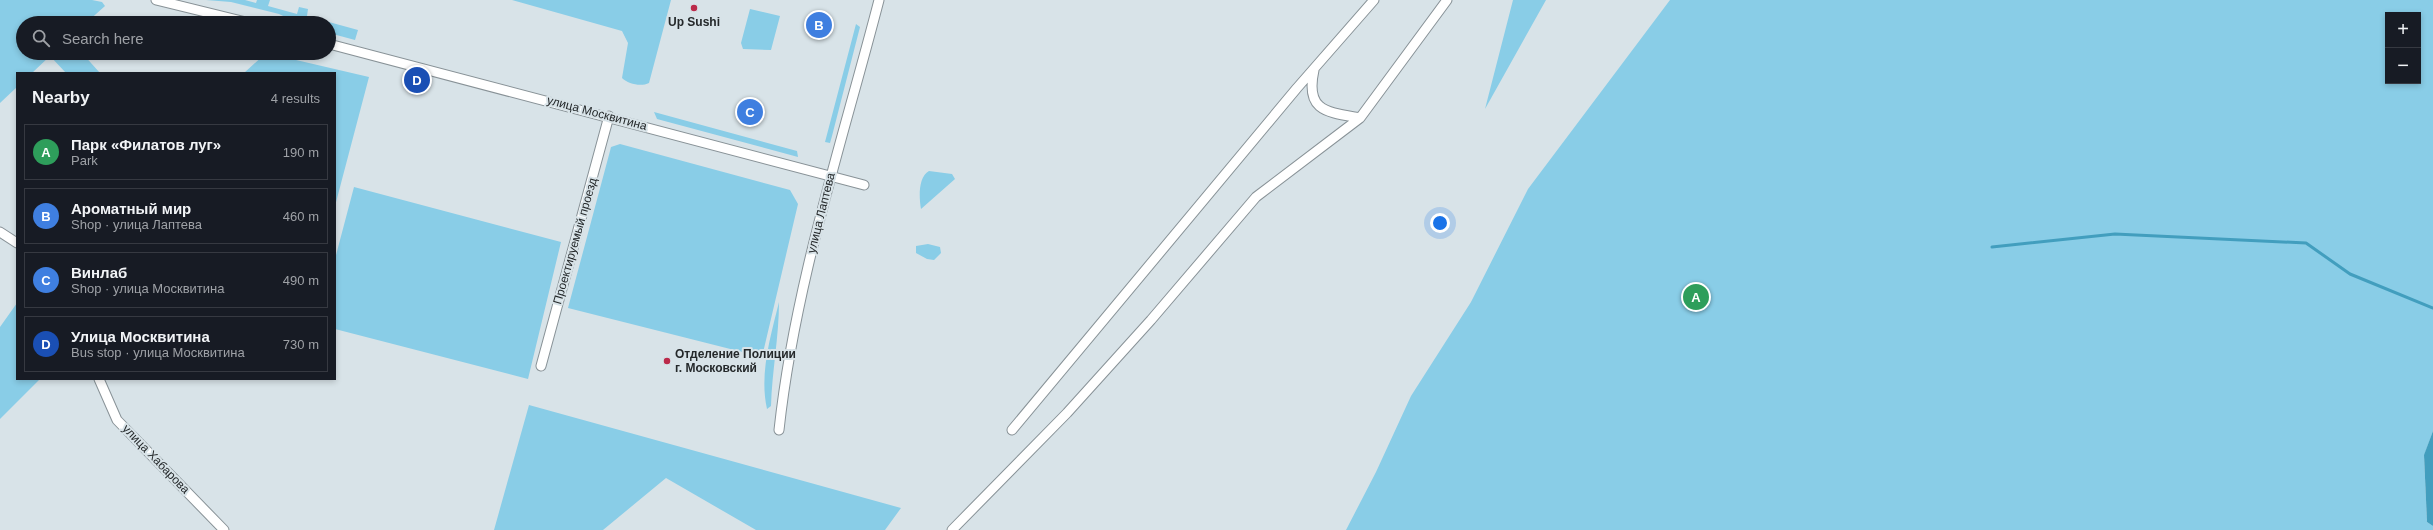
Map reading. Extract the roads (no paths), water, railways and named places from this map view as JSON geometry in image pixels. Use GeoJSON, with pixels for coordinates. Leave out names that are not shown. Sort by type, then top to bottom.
{"type":"FeatureCollection","features":[{"type":"Feature","properties":{"kind":"street"},"geometry":{"type":"LineString","coordinates":[[156,0],[221,16]]}},
{"type":"Feature","properties":{"kind":"street","name":"улица Лаптева"},"geometry":{"type":"LineString","coordinates":[[779,430],[799,303],[830,175],[879,0]]}},
{"type":"Feature","properties":{"kind":"street"},"geometry":{"type":"LineString","coordinates":[[1012,430],[1315,68],[1374,0]]}},
{"type":"Feature","properties":{"kind":"street"},"geometry":{"type":"LineString","coordinates":[[952,530],[1067,413],[1151,320],[1256,197],[1360,118],[1447,0]]}},
{"type":"Feature","properties":{"kind":"street","name":"улица Москвитина"},"geometry":{"type":"LineString","coordinates":[[336,46],[609,116],[864,185]]}},
{"type":"Feature","properties":{"kind":"street"},"geometry":{"type":"LineString","coordinates":[[1315,68],[1310,87],[1314,99],[1323,110],[1360,118]]}},
{"type":"Feature","properties":{"kind":"street","name":"Проектируемый проезд"},"geometry":{"type":"LineString","coordinates":[[541,366],[609,116]]}},
{"type":"Feature","properties":{"kind":"street"},"geometry":{"type":"LineString","coordinates":[[2,233],[16,242]]}},
{"type":"Feature","properties":{"kind":"street","name":"улица Хабарова"},"geometry":{"type":"LineString","coordinates":[[99,380],[117,420],[224,530]]}},
{"type":"Feature","properties":{"kind":"waterway"},"geometry":{"type":"LineString","coordinates":[[1992,247],[2115,234],[2306,243],[2350,274],[2433,308]]}},
{"type":"Feature","properties":{"kind":"place","name":"Up Sushi"},"geometry":{"type":"Point","coordinates":[694,8]}},
{"type":"Feature","properties":{"kind":"place","name":"Ароматный мир"},"geometry":{"type":"Point","coordinates":[819,25]}},
{"type":"Feature","properties":{"kind":"place","name":"Улица Москвитина"},"geometry":{"type":"Point","coordinates":[417,80]}},
{"type":"Feature","properties":{"kind":"place","name":"Винлаб"},"geometry":{"type":"Point","coordinates":[750,112]}},
{"type":"Feature","properties":{"kind":"place","name":"Парк «Филатов луг»"},"geometry":{"type":"Point","coordinates":[1696,297]}},
{"type":"Feature","properties":{"kind":"place","name":"Отделение Полиции г. Московский"},"geometry":{"type":"Point","coordinates":[667,361]}}]}
